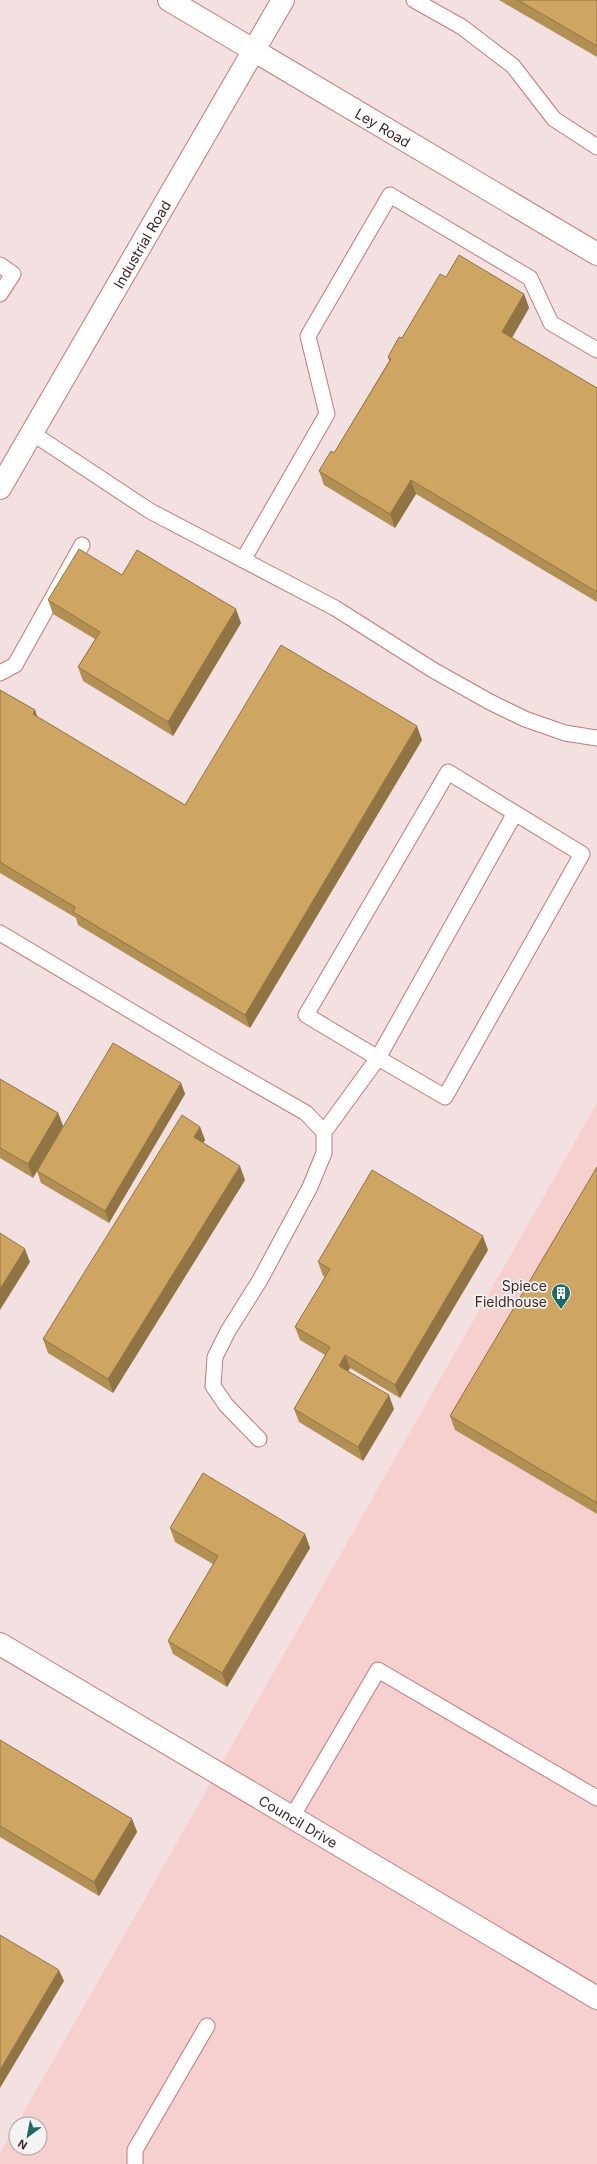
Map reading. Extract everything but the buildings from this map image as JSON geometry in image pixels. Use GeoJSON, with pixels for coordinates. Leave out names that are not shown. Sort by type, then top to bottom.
{"type":"FeatureCollection","features":[{"type":"Feature","properties":{"kind":"street","name":"Ley Road"},"geometry":{"type":"LineString","coordinates":[[169,0],[597,254]]}},
{"type":"Feature","properties":{"kind":"street","name":"Industrial Road"},"geometry":{"type":"LineString","coordinates":[[0,488],[283,0]]}},
{"type":"Feature","properties":{"kind":"street","name":"Council Drive"},"geometry":{"type":"LineString","coordinates":[[0,1644],[597,1998]]}},
{"type":"Feature","properties":{"kind":"lane"},"geometry":{"type":"LineString","coordinates":[[414,0],[462,27],[513,66],[554,119],[597,147]]}},
{"type":"Feature","properties":{"kind":"lane"},"geometry":{"type":"LineString","coordinates":[[243,560],[327,414],[308,336],[390,195],[530,278],[551,323],[597,350]]}},
{"type":"Feature","properties":{"kind":"lane"},"geometry":{"type":"LineString","coordinates":[[0,264],[12,274],[0,294]]}},
{"type":"Feature","properties":{"kind":"lane"},"geometry":{"type":"LineString","coordinates":[[32,433],[150,511],[335,608],[433,670],[490,702],[525,719],[565,733],[597,738]]}},
{"type":"Feature","properties":{"kind":"lane"},"geometry":{"type":"LineString","coordinates":[[0,673],[15,665],[82,545]]}},
{"type":"Feature","properties":{"kind":"lane"},"geometry":{"type":"LineString","coordinates":[[448,772],[582,854],[445,1097],[378,1058],[306,1015],[448,772]]}},
{"type":"Feature","properties":{"kind":"lane"},"geometry":{"type":"LineString","coordinates":[[259,1439],[226,1405],[214,1386],[215,1357],[228,1330],[260,1280],[310,1187],[324,1153],[324,1132],[378,1058],[515,813]]}},
{"type":"Feature","properties":{"kind":"lane"},"geometry":{"type":"LineString","coordinates":[[0,933],[306,1114],[324,1132]]}},
{"type":"Feature","properties":{"kind":"lane"},"geometry":{"type":"LineString","coordinates":[[292,1816],[378,1670],[597,1798]]}},
{"type":"Feature","properties":{"kind":"lane"},"geometry":{"type":"LineString","coordinates":[[135,2164],[135,2150],[207,2026]]}},
{"type":"Feature","properties":{"kind":"shaded area"},"geometry":{"type":"Polygon","coordinates":[[[597,1103],[597,2164],[0,2164],[0,2153],[8,2139],[8,2156],[48,2156],[48,2116],[22,2116],[597,1103]]]}},
{"type":"Feature","properties":{"kind":"place","name":"Spiece Fieldhouse"},"geometry":{"type":"Point","coordinates":[561,1310]}}]}
